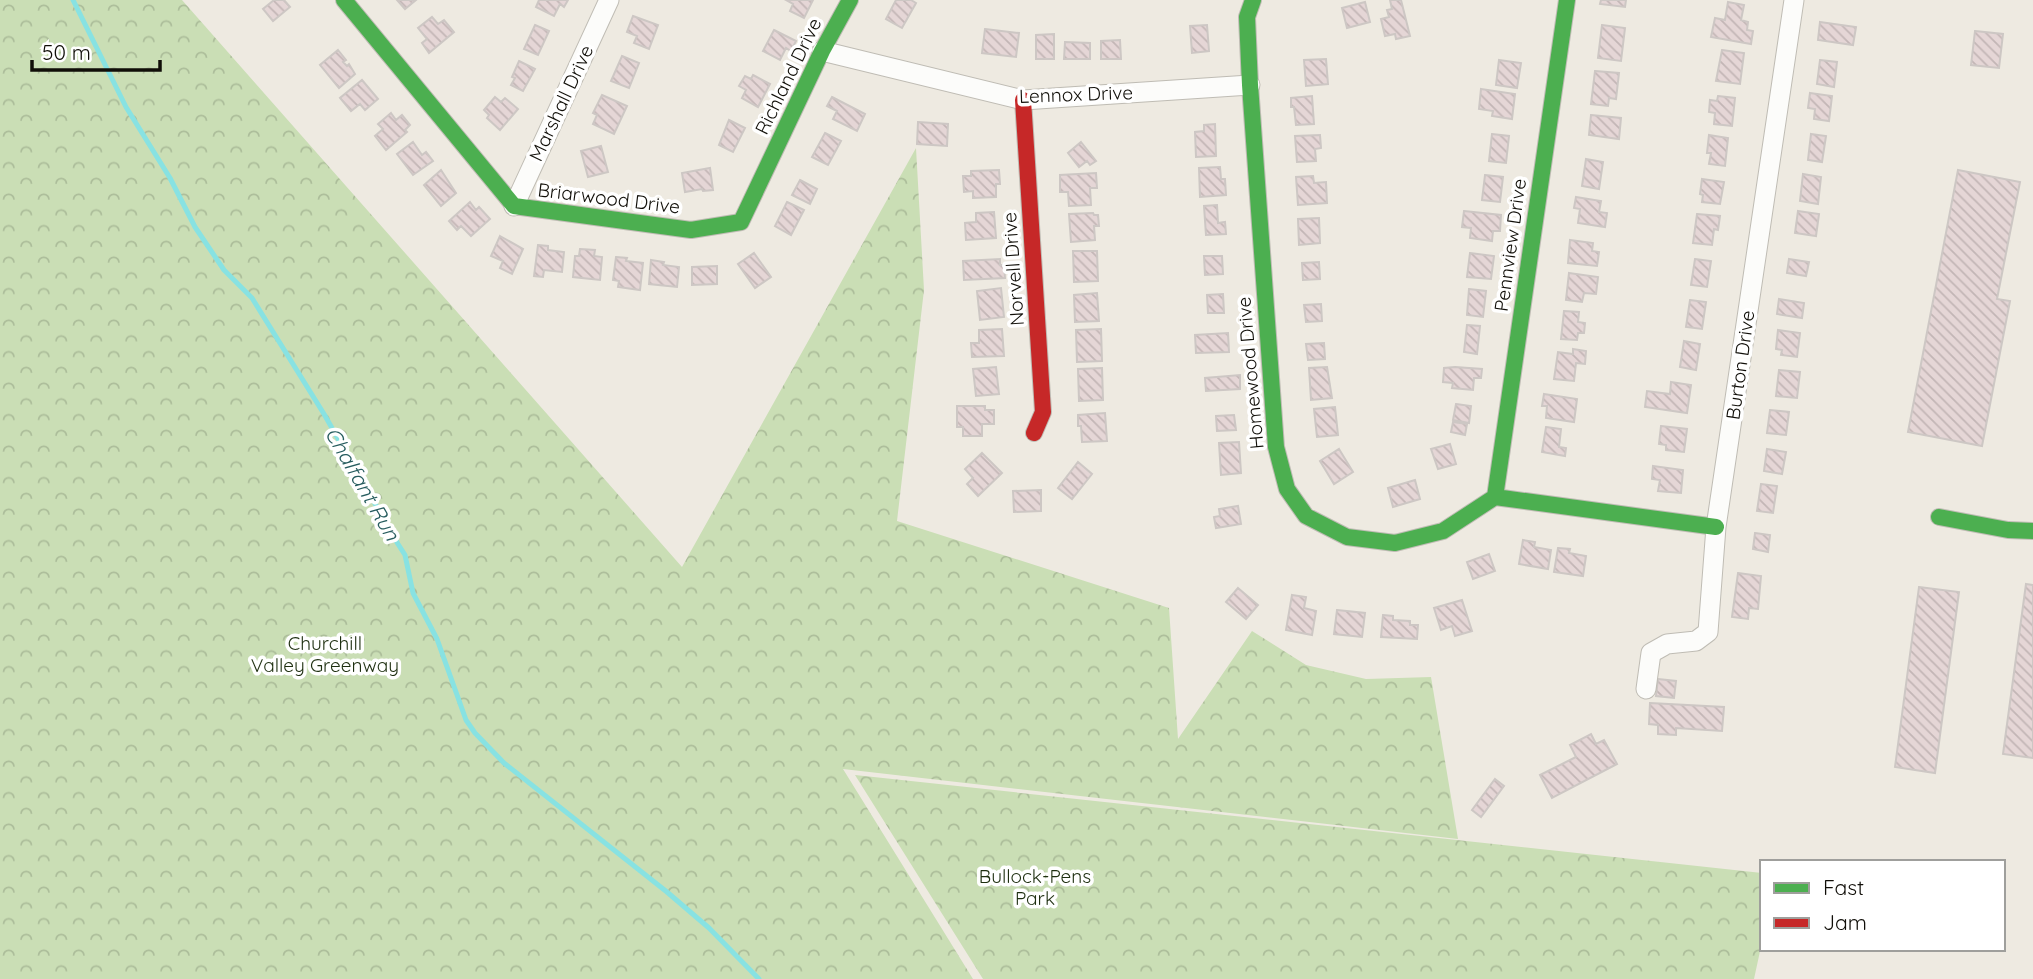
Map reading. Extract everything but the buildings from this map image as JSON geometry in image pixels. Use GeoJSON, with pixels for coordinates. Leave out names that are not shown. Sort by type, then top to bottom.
{"type":"FeatureCollection","features":[{"type":"Feature","properties":{"kind":"street","name":"Briarwood Drive"},"geometry":{"type":"LineString","coordinates":[[344,0],[514,206],[691,230],[741,222],[765,171]]}},
{"type":"Feature","properties":{"kind":"street","name":"Marshall Drive"},"geometry":{"type":"LineString","coordinates":[[514,206],[608,0]]}},
{"type":"Feature","properties":{"kind":"street","name":"Richland Drive"},"geometry":{"type":"LineString","coordinates":[[765,171],[822,51],[850,0]]}},
{"type":"Feature","properties":{"kind":"street"},"geometry":{"type":"LineString","coordinates":[[1250,85],[1247,17],[1252,0]]}},
{"type":"Feature","properties":{"kind":"street","name":"Pennview Drive"},"geometry":{"type":"LineString","coordinates":[[1495,497],[1567,0]]}},
{"type":"Feature","properties":{"kind":"street","name":"Burton Drive"},"geometry":{"type":"LineString","coordinates":[[1646,689],[1651,653],[1667,644],[1696,641],[1708,632],[1716,527],[1794,0]]}},
{"type":"Feature","properties":{"kind":"street","name":"Lennox Drive"},"geometry":{"type":"LineString","coordinates":[[822,51],[1023,100],[1250,85]]}},
{"type":"Feature","properties":{"kind":"street","name":"Homewood Drive"},"geometry":{"type":"LineString","coordinates":[[1250,85],[1276,447],[1287,489],[1306,516],[1347,537],[1395,543],[1443,531],[1495,497]]}},
{"type":"Feature","properties":{"kind":"street","name":"Norvell Drive"},"geometry":{"type":"LineString","coordinates":[[1023,100],[1043,412],[1034,433]]}},
{"type":"Feature","properties":{"kind":"street"},"geometry":{"type":"LineString","coordinates":[[1495,497],[1716,527]]}},
{"type":"Feature","properties":{"kind":"street"},"geometry":{"type":"LineString","coordinates":[[1939,517],[2008,530],[2033,531]]}},
{"type":"Feature","properties":{"kind":"green space","name":"Churchill Valley Greenway"},"geometry":{"type":"Polygon","coordinates":[[[0,0],[182,0],[682,567],[916,148],[924,290],[897,521],[1169,608],[1178,739],[1252,631],[1306,665],[1366,679],[1431,677],[1458,839],[843,769],[973,979],[0,979],[0,0]]]}},
{"type":"Feature","properties":{"kind":"green space","name":"Bullock-Pens Park"},"geometry":{"type":"Polygon","coordinates":[[[855,775],[1760,873],[1760,951],[1754,979],[983,979],[855,775]]]}},
{"type":"Feature","properties":{"kind":"waterway","name":"Chalfant Run"},"geometry":{"type":"LineString","coordinates":[[73,0],[126,107],[170,178],[195,227],[224,270],[252,298],[324,414],[405,555],[413,593],[437,639],[466,720],[475,733],[504,763],[709,928],[759,979]]}},
{"type":"Feature","properties":{"kind":"traffic: fast"},"geometry":{"type":"LineString","coordinates":[[344,0],[514,206],[691,230],[741,222],[822,51],[850,0]]}},
{"type":"Feature","properties":{"kind":"traffic: fast"},"geometry":{"type":"LineString","coordinates":[[1253,0],[1247,17],[1250,85],[1276,447],[1287,489],[1306,516],[1347,537],[1395,543],[1443,531],[1495,497],[1716,527]]}},
{"type":"Feature","properties":{"kind":"traffic: fast"},"geometry":{"type":"LineString","coordinates":[[1495,497],[1567,0]]}},
{"type":"Feature","properties":{"kind":"traffic: fast"},"geometry":{"type":"LineString","coordinates":[[1939,517],[2008,530],[2033,531]]}},
{"type":"Feature","properties":{"kind":"traffic: jam"},"geometry":{"type":"LineString","coordinates":[[1023,100],[1043,412],[1034,433]]}}]}
